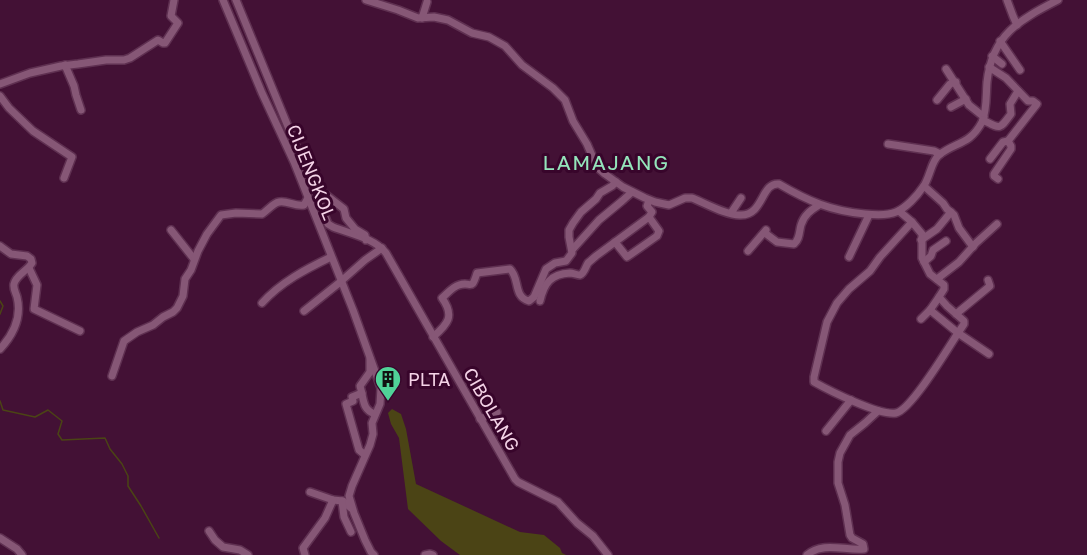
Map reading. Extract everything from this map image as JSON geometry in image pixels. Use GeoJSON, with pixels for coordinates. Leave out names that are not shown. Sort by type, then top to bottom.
{"type":"FeatureCollection","features":[{"type":"Feature","properties":{"kind":"street"},"geometry":{"type":"LineString","coordinates":[[0,84],[30,73],[65,65],[124,60],[158,40],[163,44],[177,23],[171,16],[174,0]]}},
{"type":"Feature","properties":{"kind":"street","name":"CIJENGKOL"},"geometry":{"type":"LineString","coordinates":[[223,0],[294,162],[342,281],[381,388],[380,404],[372,423],[373,434],[370,445],[350,494],[353,509],[374,555]]}},
{"type":"Feature","properties":{"kind":"street"},"geometry":{"type":"LineString","coordinates":[[236,0],[328,224],[382,248],[304,311]]}},
{"type":"Feature","properties":{"kind":"street"},"geometry":{"type":"LineString","coordinates":[[366,0],[398,9],[418,18],[434,17],[448,20],[472,33],[489,37],[505,46],[522,65],[565,100],[573,121],[597,167],[632,192],[649,200],[669,205],[685,198],[692,198],[741,215],[753,211],[768,187],[775,184],[819,205],[845,212],[869,215],[891,214],[899,211],[924,186],[940,154],[976,132],[983,119],[988,67],[1000,41],[1017,25],[1058,0]]}},
{"type":"Feature","properties":{"kind":"street"},"geometry":{"type":"LineString","coordinates":[[1007,0],[1017,25]]}},
{"type":"Feature","properties":{"kind":"street"},"geometry":{"type":"LineString","coordinates":[[422,18],[427,2]]}},
{"type":"Feature","properties":{"kind":"street"},"geometry":{"type":"LineString","coordinates":[[1000,41],[1020,70]]}},
{"type":"Feature","properties":{"kind":"street"},"geometry":{"type":"LineString","coordinates":[[992,56],[1002,64]]}},
{"type":"Feature","properties":{"kind":"street"},"geometry":{"type":"LineString","coordinates":[[65,65],[81,110]]}},
{"type":"Feature","properties":{"kind":"street"},"geometry":{"type":"LineString","coordinates":[[988,67],[1006,78],[1028,101],[1032,100],[1037,105],[990,159]]}},
{"type":"Feature","properties":{"kind":"street"},"geometry":{"type":"LineString","coordinates":[[946,69],[969,105],[983,119],[998,128],[1011,114],[1010,104],[1018,91]]}},
{"type":"Feature","properties":{"kind":"street"},"geometry":{"type":"LineString","coordinates":[[938,100],[950,84],[956,82]]}},
{"type":"Feature","properties":{"kind":"street"},"geometry":{"type":"LineString","coordinates":[[0,96],[33,131],[72,157],[64,178]]}},
{"type":"Feature","properties":{"kind":"street"},"geometry":{"type":"LineString","coordinates":[[951,107],[966,99]]}},
{"type":"Feature","properties":{"kind":"street"},"geometry":{"type":"LineString","coordinates":[[998,179],[994,174],[1011,149],[1008,141]]}},
{"type":"Feature","properties":{"kind":"street"},"geometry":{"type":"LineString","coordinates":[[888,144],[934,151],[940,154]]}},
{"type":"Feature","properties":{"kind":"street"},"geometry":{"type":"LineString","coordinates":[[572,250],[568,237],[573,223],[600,193],[616,182]]}},
{"type":"Feature","properties":{"kind":"street"},"geometry":{"type":"LineString","coordinates":[[310,183],[344,209],[346,218],[355,229],[365,235],[366,240]]}},
{"type":"Feature","properties":{"kind":"street"},"geometry":{"type":"LineString","coordinates":[[924,186],[954,215],[963,235],[973,247]]}},
{"type":"Feature","properties":{"kind":"street"},"geometry":{"type":"LineString","coordinates":[[433,337],[447,325],[448,308],[442,298],[461,284],[474,283],[477,273],[510,269],[514,271],[519,295],[529,301],[534,297],[546,269],[555,263],[566,261],[572,250],[599,220],[632,192]]}},
{"type":"Feature","properties":{"kind":"street"},"geometry":{"type":"LineString","coordinates":[[112,376],[124,341],[137,332],[153,326],[177,308],[183,296],[185,279],[194,259],[220,215],[260,214],[277,202],[300,207],[304,206],[308,198]]}},
{"type":"Feature","properties":{"kind":"street"},"geometry":{"type":"LineString","coordinates":[[727,212],[741,198]]}},
{"type":"Feature","properties":{"kind":"street"},"geometry":{"type":"LineString","coordinates":[[540,301],[542,291],[548,281],[566,274],[582,274],[588,262],[649,217],[652,212],[647,206],[649,200]]}},
{"type":"Feature","properties":{"kind":"street"},"geometry":{"type":"LineString","coordinates":[[748,250],[766,231],[777,242],[794,244],[798,239],[804,219],[819,205]]}},
{"type":"Feature","properties":{"kind":"street"},"geometry":{"type":"LineString","coordinates":[[899,211],[922,234],[922,258],[930,274],[944,287],[930,310],[921,319]]}},
{"type":"Feature","properties":{"kind":"street"},"geometry":{"type":"LineString","coordinates":[[921,240],[937,229],[951,212]]}},
{"type":"Feature","properties":{"kind":"street"},"geometry":{"type":"LineString","coordinates":[[849,257],[869,215]]}},
{"type":"Feature","properties":{"kind":"street"},"geometry":{"type":"LineString","coordinates":[[615,242],[627,257],[657,236],[659,231],[649,217]]}},
{"type":"Feature","properties":{"kind":"street"},"geometry":{"type":"LineString","coordinates":[[912,222],[870,271],[837,303],[827,322],[814,382],[878,411],[893,413],[903,410],[925,383],[964,322],[939,297]]}},
{"type":"Feature","properties":{"kind":"street"},"geometry":{"type":"LineString","coordinates":[[937,279],[959,262],[997,224]]}},
{"type":"Feature","properties":{"kind":"street"},"geometry":{"type":"LineString","coordinates":[[171,230],[194,259]]}},
{"type":"Feature","properties":{"kind":"street"},"geometry":{"type":"LineString","coordinates":[[924,262],[931,256],[933,250],[946,241]]}},
{"type":"Feature","properties":{"kind":"street"},"geometry":{"type":"LineString","coordinates":[[0,246],[10,254],[27,256],[32,263],[14,282],[18,300],[17,320],[9,339],[0,349]]}},
{"type":"Feature","properties":{"kind":"street","name":"CIBOLANG"},"geometry":{"type":"LineString","coordinates":[[382,248],[515,479],[558,502],[608,555]]}},
{"type":"Feature","properties":{"kind":"street"},"geometry":{"type":"LineString","coordinates":[[262,303],[291,278],[331,257]]}},
{"type":"Feature","properties":{"kind":"street"},"geometry":{"type":"LineString","coordinates":[[29,267],[37,285],[34,309],[80,331]]}},
{"type":"Feature","properties":{"kind":"street"},"geometry":{"type":"LineString","coordinates":[[956,314],[990,286],[988,280]]}},
{"type":"Feature","properties":{"kind":"street"},"geometry":{"type":"LineString","coordinates":[[930,310],[988,354]]}},
{"type":"Feature","properties":{"kind":"street"},"geometry":{"type":"LineString","coordinates":[[370,357],[370,372],[360,386],[365,408],[375,414]]}},
{"type":"Feature","properties":{"kind":"street"},"geometry":{"type":"LineString","coordinates":[[362,393],[354,395],[353,401],[346,404],[359,450],[364,455]]}},
{"type":"Feature","properties":{"kind":"street"},"geometry":{"type":"LineString","coordinates":[[826,431],[852,400]]}},
{"type":"Feature","properties":{"kind":"street"},"geometry":{"type":"LineString","coordinates":[[807,555],[822,548],[864,549],[863,544],[850,535],[845,505],[838,483],[838,462],[843,445],[850,435],[878,411]]}},
{"type":"Feature","properties":{"kind":"street"},"geometry":{"type":"LineString","coordinates":[[480,419],[497,412]]}},
{"type":"Feature","properties":{"kind":"street"},"geometry":{"type":"LineString","coordinates":[[310,492],[342,501],[353,509]]}},
{"type":"Feature","properties":{"kind":"street"},"geometry":{"type":"LineString","coordinates":[[305,555],[303,548],[325,518],[333,500]]}},
{"type":"Feature","properties":{"kind":"street"},"geometry":{"type":"LineString","coordinates":[[342,501],[344,516],[351,532]]}},
{"type":"Feature","properties":{"kind":"street"},"geometry":{"type":"LineString","coordinates":[[208,531],[223,547],[240,550],[248,555]]}},
{"type":"Feature","properties":{"kind":"street"},"geometry":{"type":"LineString","coordinates":[[0,538],[22,555]]}},
{"type":"Feature","properties":{"kind":"street"},"geometry":{"type":"LineString","coordinates":[[425,555],[433,555]]}},
{"type":"Feature","properties":{"kind":"shaded area"},"geometry":{"type":"Polygon","coordinates":[[[392,409],[401,414],[406,429],[416,484],[520,532],[544,535],[566,555],[460,555],[441,541],[408,509],[399,438],[388,413],[392,409]]]}},
{"type":"Feature","properties":{"kind":"waterway"},"geometry":{"type":"LineString","coordinates":[[0,301],[3,306],[0,314]]}},
{"type":"Feature","properties":{"kind":"waterway"},"geometry":{"type":"LineString","coordinates":[[0,401],[3,410],[35,417],[48,410],[62,421],[58,434],[62,440],[105,438],[110,449],[122,464],[128,476],[128,486],[159,538]]}},
{"type":"Feature","properties":{"kind":"place","name":"PLTA"},"geometry":{"type":"Point","coordinates":[388,402]}},
{"type":"Feature","properties":{"kind":"district","name":"LAMAJANG"},"geometry":{"type":"Point","coordinates":[606,162]}}]}
